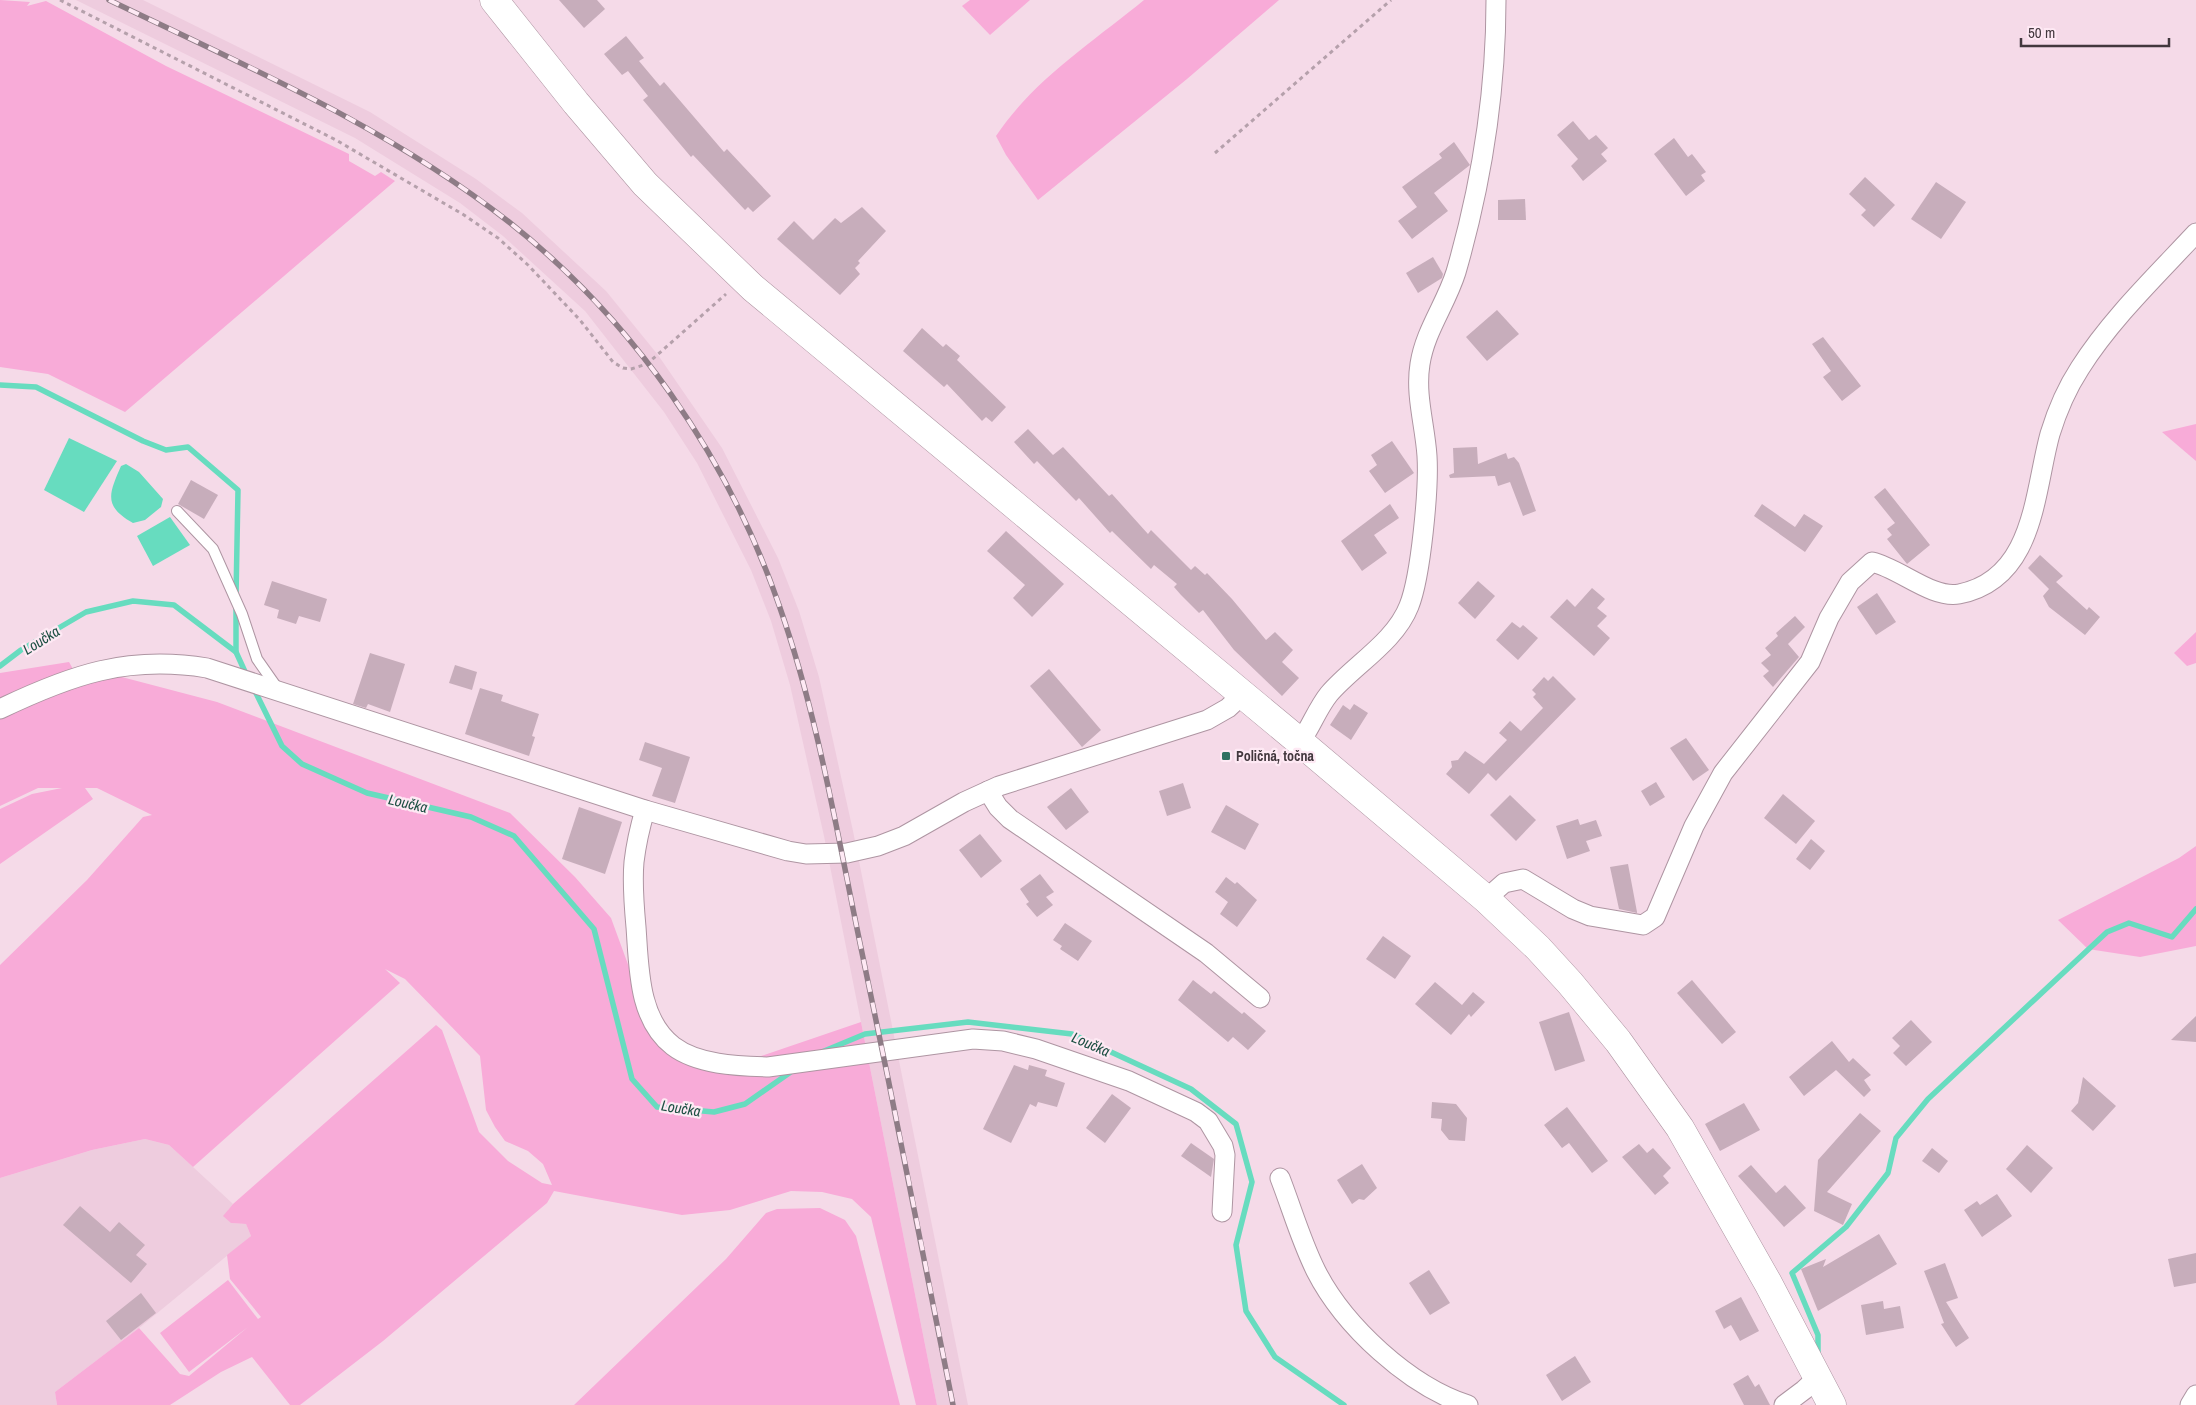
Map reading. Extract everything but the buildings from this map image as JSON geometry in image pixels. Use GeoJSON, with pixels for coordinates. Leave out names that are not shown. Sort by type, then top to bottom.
{"type":"FeatureCollection","features":[{"type":"Feature","properties":{"kind":"main road"},"geometry":{"type":"LineString","coordinates":[[494,0],[576,103],[645,184],[743,279],[1486,899],[1570,983],[1649,1082],[1707,1172],[1832,1405]]}},
{"type":"Feature","properties":{"kind":"street"},"geometry":{"type":"LineString","coordinates":[[1300,742],[1330,693],[1400,622],[1414,592],[1427,477],[1427,456],[1419,403],[1420,364],[1431,326],[1445,301],[1454,278],[1472,214],[1493,90],[1496,0]]}},
{"type":"Feature","properties":{"kind":"street"},"geometry":{"type":"LineString","coordinates":[[1486,899],[1504,883],[1523,879],[1572,909],[1590,916],[1644,924],[1655,917],[1694,826],[1723,773],[1810,662],[1829,618],[1850,582],[1872,562],[1888,566],[1936,591],[1958,594],[1990,582],[2004,570],[2025,538],[2050,433],[2064,397],[2099,340],[2196,233]]}},
{"type":"Feature","properties":{"kind":"street"},"geometry":{"type":"LineString","coordinates":[[0,710],[72,678],[105,669],[147,662],[177,663],[207,668],[645,810],[788,851],[830,855],[864,850],[892,841],[988,791],[1207,720],[1228,708],[1242,694]]}},
{"type":"Feature","properties":{"kind":"street"},"geometry":{"type":"LineString","coordinates":[[988,791],[998,807],[1010,819],[1194,945],[1260,998]]}},
{"type":"Feature","properties":{"kind":"street"},"geometry":{"type":"LineString","coordinates":[[645,810],[635,854],[633,886],[641,988],[654,1024],[673,1046],[686,1054],[703,1060],[742,1067],[768,1067],[973,1039],[1003,1042],[1036,1049],[1129,1081],[1171,1099],[1196,1112],[1208,1121],[1218,1134],[1225,1155],[1222,1212]]}},
{"type":"Feature","properties":{"kind":"street"},"geometry":{"type":"LineString","coordinates":[[1280,1178],[1317,1272],[1349,1317],[1394,1362],[1417,1380],[1454,1400],[1468,1405]]}},
{"type":"Feature","properties":{"kind":"street"},"geometry":{"type":"LineString","coordinates":[[1784,1405],[1818,1377]]}},
{"type":"Feature","properties":{"kind":"street"},"geometry":{"type":"LineString","coordinates":[[2190,1405],[2196,1395]]}},
{"type":"Feature","properties":{"kind":"lane"},"geometry":{"type":"LineString","coordinates":[[177,511],[213,549],[242,614],[257,659],[272,689]]}},
{"type":"Feature","properties":{"kind":"path"},"geometry":{"type":"LineString","coordinates":[[60,0],[336,140],[464,215],[498,238],[528,265],[580,320],[608,356],[623,368],[631,369],[647,364],[743,279]]}},
{"type":"Feature","properties":{"kind":"path"},"geometry":{"type":"LineString","coordinates":[[1215,153],[1391,0]]}},
{"type":"Feature","properties":{"kind":"shaded area"},"geometry":{"type":"Polygon","coordinates":[[[0,0],[30,2],[27,6],[46,1],[166,66],[349,154],[349,161],[375,176],[381,172],[395,181],[125,412],[48,374],[0,367],[0,0]]]}},
{"type":"Feature","properties":{"kind":"shaded area"},"geometry":{"type":"Polygon","coordinates":[[[76,0],[143,0],[370,112],[476,179],[522,213],[606,291],[658,355],[722,448],[778,558],[799,611],[819,677],[853,831],[968,1405],[937,1405],[824,836],[790,685],[771,621],[751,570],[697,463],[664,412],[585,311],[503,236],[460,203],[355,138],[76,0]]]}},
{"type":"Feature","properties":{"kind":"shaded area"},"geometry":{"type":"Polygon","coordinates":[[[970,0],[1030,0],[990,35],[962,6],[970,0]]]}},
{"type":"Feature","properties":{"kind":"shaded area"},"geometry":{"type":"Polygon","coordinates":[[[1144,0],[1279,0],[1187,79],[1038,200],[1006,155],[996,136],[1027,97],[1045,80],[1144,0]]]}},
{"type":"Feature","properties":{"kind":"shaded area"},"geometry":{"type":"Polygon","coordinates":[[[2196,424],[2196,461],[2162,432],[2196,424]]]}},
{"type":"Feature","properties":{"kind":"shaded area"},"geometry":{"type":"Polygon","coordinates":[[[69,438],[117,461],[84,512],[44,490],[69,438]]]}},
{"type":"Feature","properties":{"kind":"shaded area"},"geometry":{"type":"Polygon","coordinates":[[[126,464],[139,472],[163,499],[161,507],[145,520],[133,523],[117,511],[111,499],[121,466],[126,464]]]}},
{"type":"Feature","properties":{"kind":"shaded area"},"geometry":{"type":"Polygon","coordinates":[[[170,517],[190,545],[153,566],[137,536],[170,517]]]}},
{"type":"Feature","properties":{"kind":"shaded area"},"geometry":{"type":"Polygon","coordinates":[[[2196,632],[2196,663],[2187,666],[2174,653],[2196,632]]]}},
{"type":"Feature","properties":{"kind":"shaded area"},"geometry":{"type":"Polygon","coordinates":[[[69,662],[81,683],[118,676],[217,702],[510,813],[575,877],[611,918],[652,1030],[729,1067],[861,1022],[937,1405],[916,1405],[871,1217],[852,1199],[822,1192],[791,1191],[730,1210],[682,1215],[554,1191],[547,1203],[383,1341],[300,1405],[290,1405],[252,1357],[221,1372],[170,1405],[57,1405],[55,1392],[139,1328],[180,1374],[189,1376],[248,1327],[189,1372],[160,1333],[228,1280],[258,1319],[261,1317],[230,1279],[227,1255],[251,1236],[246,1224],[231,1223],[223,1216],[233,1204],[436,1025],[442,1030],[479,1132],[508,1161],[542,1183],[552,1185],[543,1164],[528,1151],[505,1141],[495,1127],[486,1110],[480,1056],[405,979],[385,969],[400,983],[193,1167],[169,1145],[145,1139],[92,1150],[0,1178],[0,965],[87,880],[143,817],[152,815],[97,788],[85,788],[93,799],[0,864],[0,809],[32,794],[62,788],[38,788],[0,806],[0,673],[69,662]]]}},
{"type":"Feature","properties":{"kind":"shaded area"},"geometry":{"type":"Polygon","coordinates":[[[2196,846],[2196,946],[2140,957],[2088,949],[2058,920],[2179,858],[2196,846]]]}},
{"type":"Feature","properties":{"kind":"shaded area"},"geometry":{"type":"Polygon","coordinates":[[[145,1139],[169,1145],[233,1204],[228,1210],[231,1223],[246,1224],[251,1236],[139,1328],[55,1392],[57,1405],[0,1405],[0,1178],[92,1150],[145,1139]]]}},
{"type":"Feature","properties":{"kind":"shaded area"},"geometry":{"type":"Polygon","coordinates":[[[820,1208],[845,1220],[856,1236],[900,1405],[574,1405],[726,1259],[766,1213],[777,1209],[820,1208]]]}},
{"type":"Feature","properties":{"kind":"waterway"},"geometry":{"type":"LineString","coordinates":[[0,385],[36,387],[143,441],[166,450],[188,447],[238,490],[236,597]]}},
{"type":"Feature","properties":{"kind":"waterway","name":"Loučka"},"geometry":{"type":"LineString","coordinates":[[0,666],[21,650],[86,612],[133,601],[174,605],[236,652],[247,676]]}},
{"type":"Feature","properties":{"kind":"waterway"},"geometry":{"type":"LineString","coordinates":[[236,606],[236,652]]}},
{"type":"Feature","properties":{"kind":"waterway","name":"Loučka"},"geometry":{"type":"LineString","coordinates":[[254,689],[282,746],[302,764],[367,793],[471,817],[514,836],[594,929],[632,1079],[657,1107],[714,1112],[745,1104],[795,1069]]}},
{"type":"Feature","properties":{"kind":"waterway"},"geometry":{"type":"LineString","coordinates":[[1818,1355],[1818,1335],[1792,1273],[1846,1227],[1888,1173],[1896,1138],[1928,1099],[2107,932],[2129,923],[2172,937],[2196,909]]}},
{"type":"Feature","properties":{"kind":"waterway","name":"Loučka"},"geometry":{"type":"LineString","coordinates":[[817,1054],[865,1034],[968,1022],[1072,1034],[1191,1089],[1236,1124],[1252,1182],[1236,1245],[1246,1311],[1275,1357],[1344,1405]]}},
{"type":"Feature","properties":{"kind":"railway"},"geometry":{"type":"LineString","coordinates":[[109,0],[264,74],[365,127],[463,188],[509,222],[554,260],[596,302],[635,347],[671,394],[704,444],[733,496],[758,550],[779,605],[805,689],[835,818],[953,1405]]}},
{"type":"Feature","properties":{"kind":"place","name":"Poličná, točna"},"geometry":{"type":"Point","coordinates":[1226,756]}}]}
